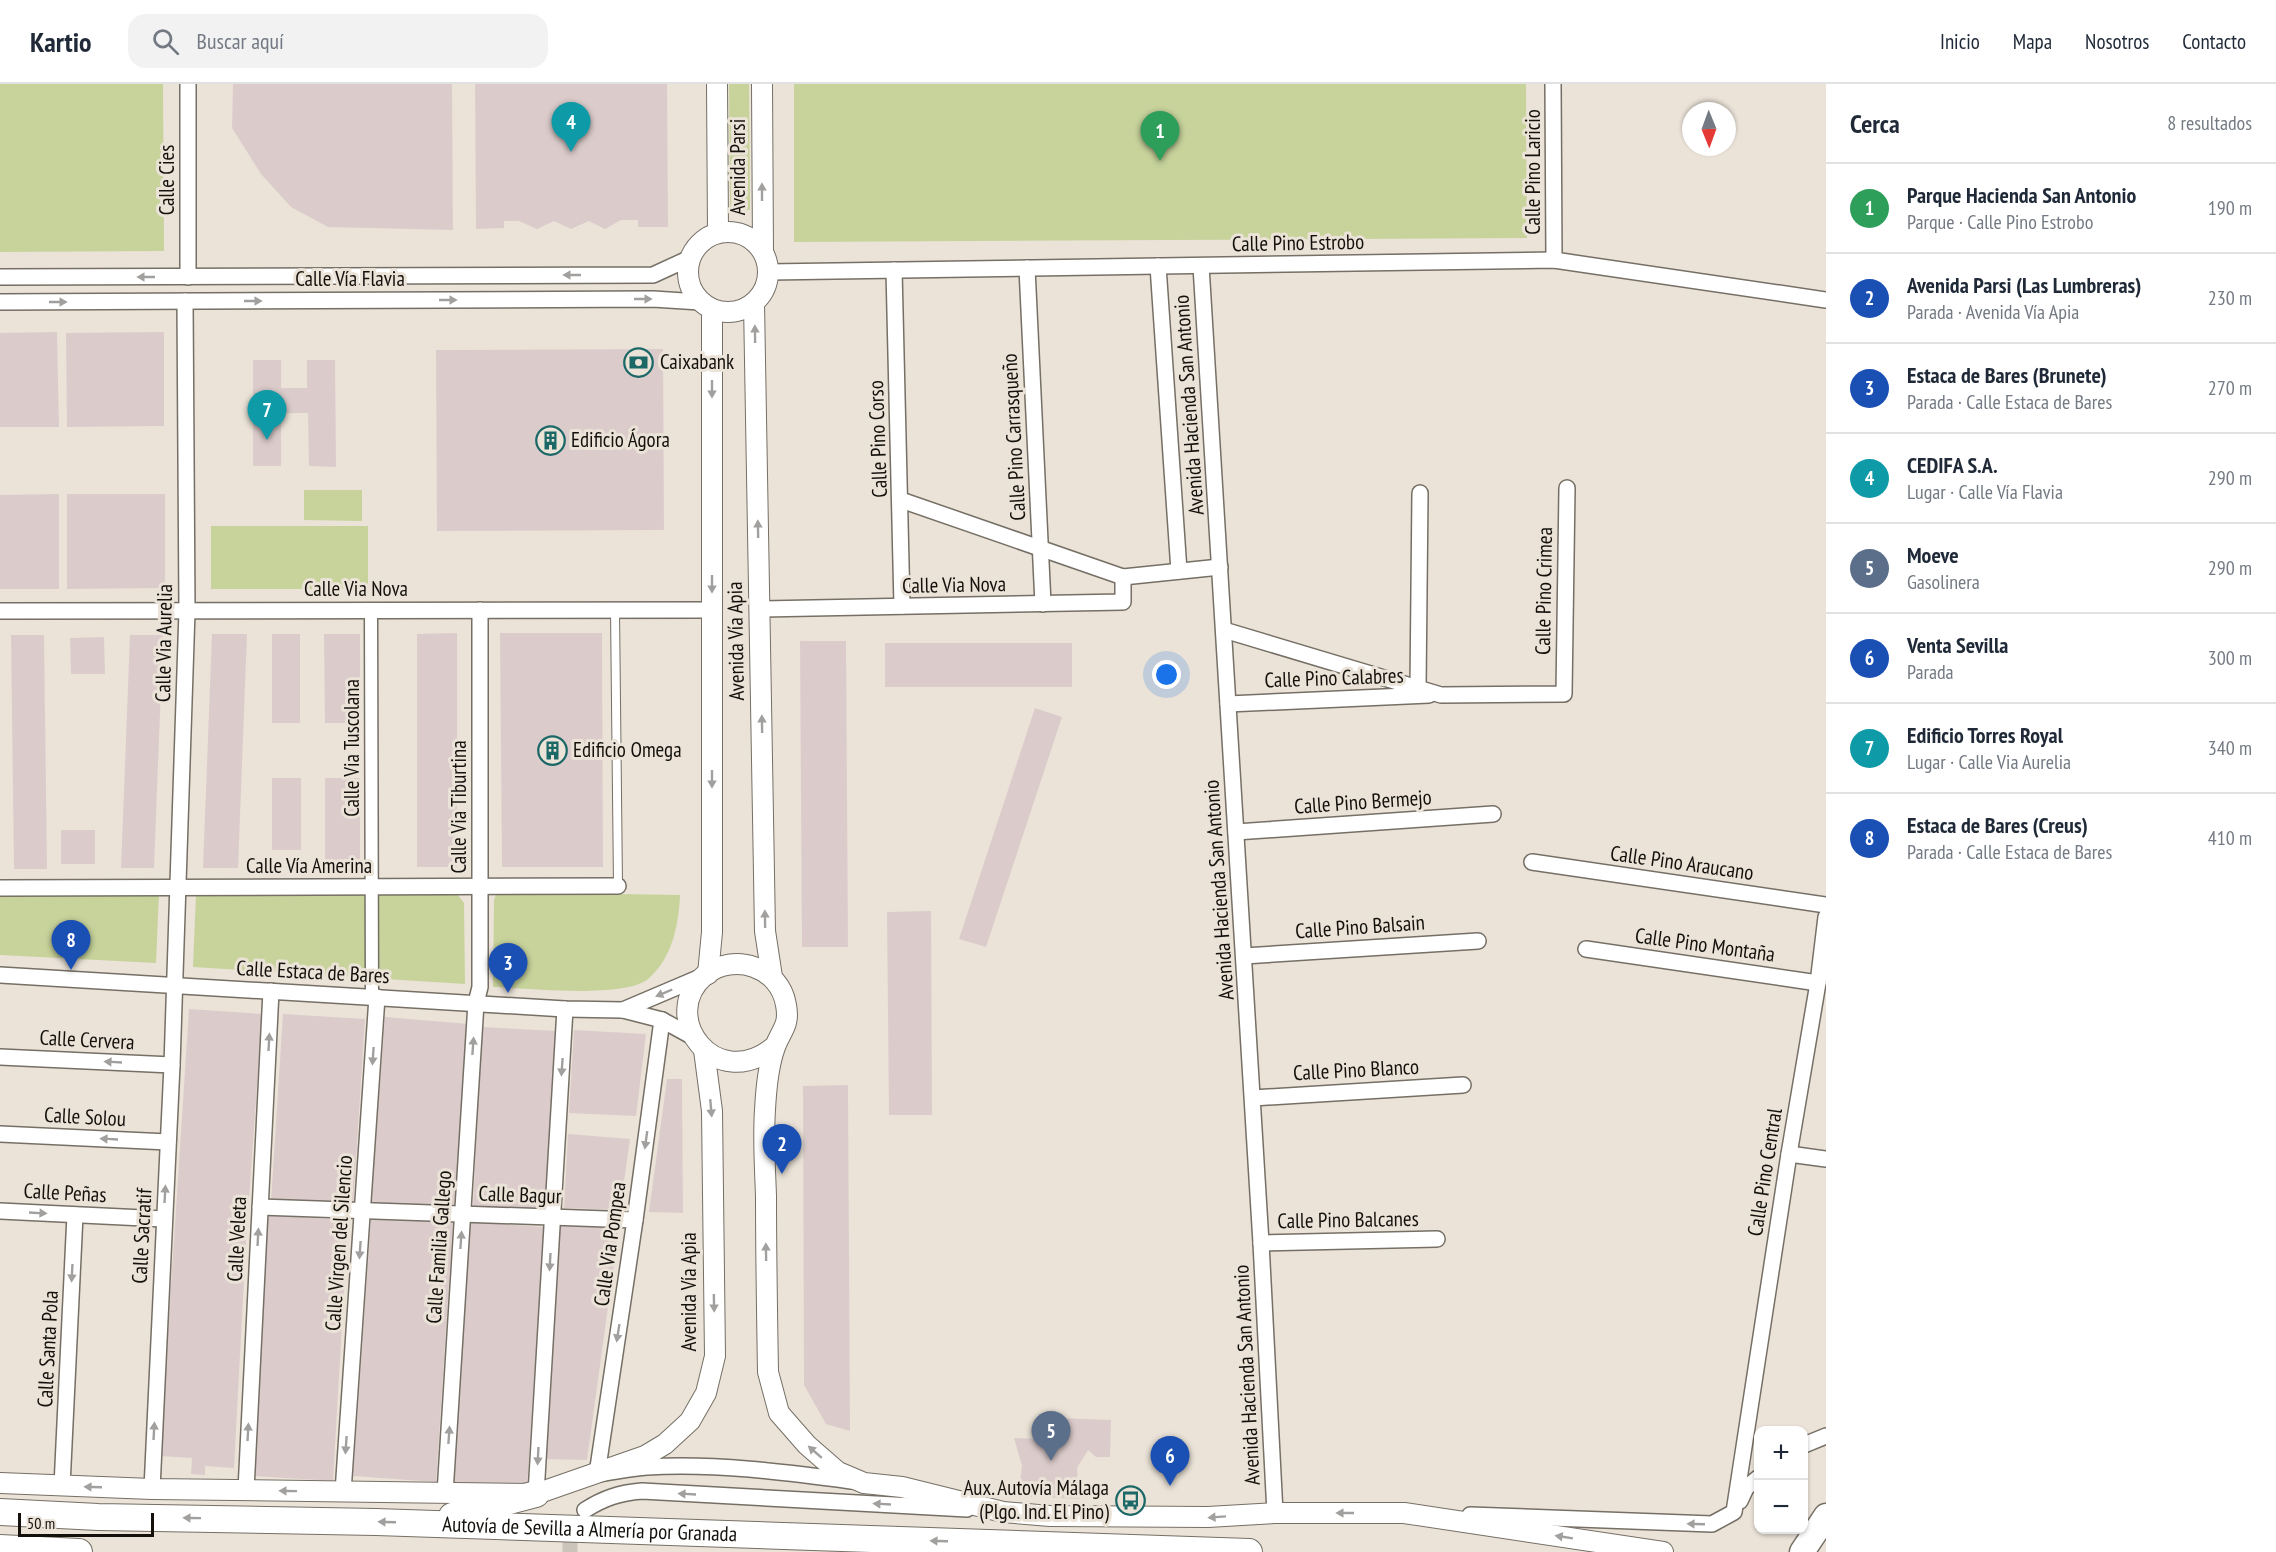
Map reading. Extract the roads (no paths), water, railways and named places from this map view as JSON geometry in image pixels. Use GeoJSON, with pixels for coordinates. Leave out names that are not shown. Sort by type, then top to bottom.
{"type":"FeatureCollection","features":[{"type":"Feature","properties":{"kind":"highway"},"geometry":{"type":"LineString","coordinates":[[422,1523],[536,1494]]}},
{"type":"Feature","properties":{"kind":"highway","name":"Autovía de Sevilla a Almería por Granada"},"geometry":{"type":"LineString","coordinates":[[0,1512],[98,1517],[422,1523],[1249,1552]]}},
{"type":"Feature","properties":{"kind":"highway"},"geometry":{"type":"LineString","coordinates":[[0,1548],[79,1552]]}},
{"type":"Feature","properties":{"kind":"main road"},"geometry":{"type":"LineString","coordinates":[[1803,1550],[1826,1516]]}},
{"type":"Feature","properties":{"kind":"street","name":"Calle Cies"},"geometry":{"type":"LineString","coordinates":[[188,84],[188,277]]}},
{"type":"Feature","properties":{"kind":"street","name":"Avenida Parsi"},"geometry":{"type":"LineString","coordinates":[[717,84],[718,233]]}},
{"type":"Feature","properties":{"kind":"street","name":"Avenida Parsi"},"geometry":{"type":"LineString","coordinates":[[762,84],[762,251]]}},
{"type":"Feature","properties":{"kind":"street","name":"Calle Pino Laricio"},"geometry":{"type":"LineString","coordinates":[[1553,84],[1554,260]]}},
{"type":"Feature","properties":{"kind":"street"},"geometry":{"type":"LineString","coordinates":[[731,232],[754,241],[762,251],[769,272],[762,295],[754,303],[734,312],[706,306],[693,293],[688,282],[687,270],[696,246],[706,238],[718,233],[731,232]]}},
{"type":"Feature","properties":{"kind":"street","name":"Calle Vía Flavia"},"geometry":{"type":"LineString","coordinates":[[0,277],[652,275],[690,258]]}},
{"type":"Feature","properties":{"kind":"street","name":"Calle Pino Estrobo"},"geometry":{"type":"LineString","coordinates":[[769,272],[1554,260],[1826,300]]}},
{"type":"Feature","properties":{"kind":"street","name":"Avenida Hacienda San Antonio"},"geometry":{"type":"LineString","coordinates":[[1158,266],[1179,571]]}},
{"type":"Feature","properties":{"kind":"street","name":"Avenida Hacienda San Antonio"},"geometry":{"type":"LineString","coordinates":[[1201,266],[1262,1243],[1275,1513]]}},
{"type":"Feature","properties":{"kind":"street","name":"Calle Pino Carrasqueño"},"geometry":{"type":"LineString","coordinates":[[1027,268],[1043,604]]}},
{"type":"Feature","properties":{"kind":"street","name":"Calle Pino Corso"},"geometry":{"type":"LineString","coordinates":[[894,270],[902,606]]}},
{"type":"Feature","properties":{"kind":"street","name":"Calle Vía Flavia"},"geometry":{"type":"LineString","coordinates":[[0,302],[653,299],[706,306]]}},
{"type":"Feature","properties":{"kind":"street","name":"Calle Via Aurelia"},"geometry":{"type":"LineString","coordinates":[[174,985],[187,611],[185,301]]}},
{"type":"Feature","properties":{"kind":"street","name":"Avenida Vía Apia"},"geometry":{"type":"LineString","coordinates":[[754,303],[765,931],[772,977]]}},
{"type":"Feature","properties":{"kind":"street","name":"Avenida Vía Apia"},"geometry":{"type":"LineString","coordinates":[[706,306],[712,610],[712,932],[706,975]]}},
{"type":"Feature","properties":{"kind":"street","name":"Calle Pino Crimea"},"geometry":{"type":"LineString","coordinates":[[1564,694],[1567,488]]}},
{"type":"Feature","properties":{"kind":"street"},"geometry":{"type":"LineString","coordinates":[[1418,688],[1420,493]]}},
{"type":"Feature","properties":{"kind":"street"},"geometry":{"type":"LineString","coordinates":[[901,500],[1124,577],[1220,567]]}},
{"type":"Feature","properties":{"kind":"street","name":"Calle Via Nova"},"geometry":{"type":"LineString","coordinates":[[760,609],[1123,602],[1124,577]]}},
{"type":"Feature","properties":{"kind":"street","name":"Calle Via Tuscolana"},"geometry":{"type":"LineString","coordinates":[[371,610],[371,887],[375,997]]}},
{"type":"Feature","properties":{"kind":"street","name":"Calle Via Tiburtina"},"geometry":{"type":"LineString","coordinates":[[476,1003],[480,987],[480,610]]}},
{"type":"Feature","properties":{"kind":"street","name":"Calle Via Nova"},"geometry":{"type":"LineString","coordinates":[[0,611],[712,610]]}},
{"type":"Feature","properties":{"kind":"street"},"geometry":{"type":"LineString","coordinates":[[1224,630],[1441,695]]}},
{"type":"Feature","properties":{"kind":"street","name":"Calle Pino Calabres"},"geometry":{"type":"LineString","coordinates":[[1228,704],[1441,695],[1564,694]]}},
{"type":"Feature","properties":{"kind":"street","name":"Calle Pino Bermejo"},"geometry":{"type":"LineString","coordinates":[[1236,832],[1493,814]]}},
{"type":"Feature","properties":{"kind":"street","name":"Calle Pino Araucano"},"geometry":{"type":"LineString","coordinates":[[1532,862],[1826,905]]}},
{"type":"Feature","properties":{"kind":"street","name":"Calle Vía Amerina"},"geometry":{"type":"LineString","coordinates":[[0,888],[618,886]]}},
{"type":"Feature","properties":{"kind":"street","name":"Calle Pino Central"},"geometry":{"type":"LineString","coordinates":[[1734,1512],[1753,1436],[1789,1154],[1820,987],[1826,917]]}},
{"type":"Feature","properties":{"kind":"street","name":"Calle Pino Balsain"},"geometry":{"type":"LineString","coordinates":[[1244,956],[1478,941]]}},
{"type":"Feature","properties":{"kind":"street","name":"Calle Pino Montaña"},"geometry":{"type":"LineString","coordinates":[[1586,949],[1820,987]]}},
{"type":"Feature","properties":{"kind":"street"},"geometry":{"type":"LineString","coordinates":[[731,964],[746,964],[772,977],[781,989],[787,1011],[783,1034],[775,1046],[763,1056],[748,1062],[733,1063],[717,1059],[699,1043],[688,1021],[688,1004],[694,989],[706,975],[717,968],[731,964]]}},
{"type":"Feature","properties":{"kind":"street","name":"Calle Estaca de Bares"},"geometry":{"type":"LineString","coordinates":[[0,975],[565,1009],[623,1010],[662,1020],[699,1043]]}},
{"type":"Feature","properties":{"kind":"street","name":"Calle Estaca de Bares"},"geometry":{"type":"LineString","coordinates":[[623,1010],[706,975]]}},
{"type":"Feature","properties":{"kind":"street","name":"Calle Sacratif"},"geometry":{"type":"LineString","coordinates":[[152,1489],[174,985]]}},
{"type":"Feature","properties":{"kind":"street","name":"Calle Veleta"},"geometry":{"type":"LineString","coordinates":[[246,1490],[271,991]]}},
{"type":"Feature","properties":{"kind":"street","name":"Calle Virgen del Silencio"},"geometry":{"type":"LineString","coordinates":[[343,1492],[363,1211],[375,997]]}},
{"type":"Feature","properties":{"kind":"street","name":"Calle Familia Gallego"},"geometry":{"type":"LineString","coordinates":[[445,1493],[476,1003]]}},
{"type":"Feature","properties":{"kind":"street"},"geometry":{"type":"LineString","coordinates":[[536,1494],[565,1009]]}},
{"type":"Feature","properties":{"kind":"street","name":"Calle Via Pompea"},"geometry":{"type":"LineString","coordinates":[[597,1474],[662,1020]]}},
{"type":"Feature","properties":{"kind":"street","name":"Avenida Vía Apia"},"geometry":{"type":"LineString","coordinates":[[0,1483],[152,1489],[536,1494],[645,1456],[665,1444],[690,1421],[706,1393],[715,1356],[712,1111],[699,1043]]}},
{"type":"Feature","properties":{"kind":"street"},"geometry":{"type":"LineString","coordinates":[[775,1046],[764,1111],[768,1372],[779,1413],[807,1445],[838,1472],[864,1483]]}},
{"type":"Feature","properties":{"kind":"street","name":"Calle Cervera"},"geometry":{"type":"LineString","coordinates":[[0,1057],[172,1065]]}},
{"type":"Feature","properties":{"kind":"street","name":"Calle Pino Blanco"},"geometry":{"type":"LineString","coordinates":[[1253,1098],[1463,1085]]}},
{"type":"Feature","properties":{"kind":"street","name":"Calle Solou"},"geometry":{"type":"LineString","coordinates":[[0,1134],[168,1142]]}},
{"type":"Feature","properties":{"kind":"street"},"geometry":{"type":"LineString","coordinates":[[1789,1154],[1826,1159]]}},
{"type":"Feature","properties":{"kind":"street","name":"Calle Bagur"},"geometry":{"type":"LineString","coordinates":[[260,1207],[635,1220]]}},
{"type":"Feature","properties":{"kind":"street","name":"Calle Peñas"},"geometry":{"type":"LineString","coordinates":[[0,1211],[164,1219]]}},
{"type":"Feature","properties":{"kind":"street","name":"Calle Santa Pola"},"geometry":{"type":"LineString","coordinates":[[62,1486],[75,1215]]}},
{"type":"Feature","properties":{"kind":"street","name":"Calle Pino Balcanes"},"geometry":{"type":"LineString","coordinates":[[1262,1243],[1437,1239]]}},
{"type":"Feature","properties":{"kind":"street"},"geometry":{"type":"LineString","coordinates":[[1808,1442],[1826,1436]]}},
{"type":"Feature","properties":{"kind":"street"},"geometry":{"type":"LineString","coordinates":[[597,1474],[646,1467],[690,1467],[792,1473],[902,1487],[1003,1512]]}},
{"type":"Feature","properties":{"kind":"street"},"geometry":{"type":"LineString","coordinates":[[585,1510],[603,1498],[620,1493],[642,1491],[1050,1516],[1208,1517],[1275,1513],[1404,1513],[1712,1524],[1734,1512],[1746,1488],[1756,1480]]}},
{"type":"Feature","properties":{"kind":"street"},"geometry":{"type":"LineString","coordinates":[[1404,1513],[1663,1552]]}},
{"type":"Feature","properties":{"kind":"lane"},"geometry":{"type":"LineString","coordinates":[[615,610],[618,886]]}},
{"type":"Feature","properties":{"kind":"tunnel"},"geometry":{"type":"LineString","coordinates":[[570,1552],[570,1538],[576,1522]]}},
{"type":"Feature","properties":{"kind":"place","name":"CEDIFA S.A."},"geometry":{"type":"Point","coordinates":[571,152]}},
{"type":"Feature","properties":{"kind":"place","name":"Parque Hacienda San Antonio"},"geometry":{"type":"Point","coordinates":[1160,161]}},
{"type":"Feature","properties":{"kind":"place","name":"Caixabank"},"geometry":{"type":"Point","coordinates":[639,362]}},
{"type":"Feature","properties":{"kind":"place","name":"Edificio Torres Royal"},"geometry":{"type":"Point","coordinates":[267,440]}},
{"type":"Feature","properties":{"kind":"place","name":"Edificio Ágora"},"geometry":{"type":"Point","coordinates":[550,440]}},
{"type":"Feature","properties":{"kind":"place","name":"Edificio Omega"},"geometry":{"type":"Point","coordinates":[552,750]}},
{"type":"Feature","properties":{"kind":"place","name":"Estaca de Bares (Creus)"},"geometry":{"type":"Point","coordinates":[71,970]}},
{"type":"Feature","properties":{"kind":"place","name":"Estaca de Bares (Brunete)"},"geometry":{"type":"Point","coordinates":[508,993]}},
{"type":"Feature","properties":{"kind":"place","name":"Avenida Parsi (Las Lumbreras)"},"geometry":{"type":"Point","coordinates":[782,1174]}},
{"type":"Feature","properties":{"kind":"place","name":"Moeve"},"geometry":{"type":"Point","coordinates":[1051,1461]}},
{"type":"Feature","properties":{"kind":"place","name":"Venta Sevilla"},"geometry":{"type":"Point","coordinates":[1170,1486]}},
{"type":"Feature","properties":{"kind":"place","name":"Aux. Autovía Málaga (Plgo. Ind. El Pino)"},"geometry":{"type":"Point","coordinates":[1130,1500]}}]}
